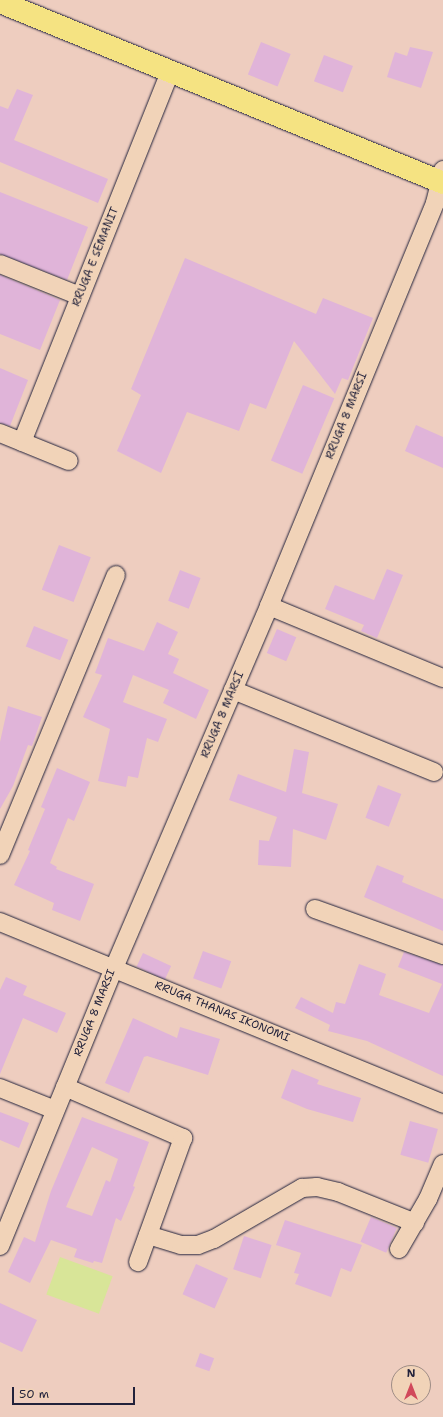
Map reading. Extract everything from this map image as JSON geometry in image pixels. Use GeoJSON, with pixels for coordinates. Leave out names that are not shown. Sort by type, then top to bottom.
{"type":"FeatureCollection","features":[{"type":"Feature","properties":{"kind":"main road"},"geometry":{"type":"LineString","coordinates":[[0,2],[170,72],[442,178]]}},
{"type":"Feature","properties":{"kind":"street","name":"RRUGA E SEMANIT"},"geometry":{"type":"LineString","coordinates":[[22,442],[170,72]]}},
{"type":"Feature","properties":{"kind":"street","name":"RRUGA 8 MARSI"},"geometry":{"type":"LineString","coordinates":[[0,1246],[114,968],[269,606],[435,203],[442,178]]}},
{"type":"Feature","properties":{"kind":"street"},"geometry":{"type":"LineString","coordinates":[[0,264],[80,296]]}},
{"type":"Feature","properties":{"kind":"street"},"geometry":{"type":"LineString","coordinates":[[0,434],[69,461]]}},
{"type":"Feature","properties":{"kind":"street"},"geometry":{"type":"LineString","coordinates":[[0,855],[116,575]]}},
{"type":"Feature","properties":{"kind":"street"},"geometry":{"type":"LineString","coordinates":[[269,606],[443,678]]}},
{"type":"Feature","properties":{"kind":"street"},"geometry":{"type":"LineString","coordinates":[[233,690],[434,772]]}},
{"type":"Feature","properties":{"kind":"street"},"geometry":{"type":"LineString","coordinates":[[315,909],[443,955]]}},
{"type":"Feature","properties":{"kind":"street","name":"RRUGA THANAS IKONOMI"},"geometry":{"type":"LineString","coordinates":[[0,922],[443,1104]]}},
{"type":"Feature","properties":{"kind":"street"},"geometry":{"type":"LineString","coordinates":[[65,1087],[184,1138],[138,1262]]}},
{"type":"Feature","properties":{"kind":"street"},"geometry":{"type":"LineString","coordinates":[[0,1088],[55,1110]]}},
{"type":"Feature","properties":{"kind":"street"},"geometry":{"type":"LineString","coordinates":[[399,1249],[415,1223],[443,1164]]}},
{"type":"Feature","properties":{"kind":"street"},"geometry":{"type":"LineString","coordinates":[[148,1234],[181,1245],[198,1245],[214,1239],[302,1188],[317,1186],[338,1192],[415,1223]]}},
{"type":"Feature","properties":{"kind":"green space"},"geometry":{"type":"Polygon","coordinates":[[[60,1257],[113,1276],[99,1314],[46,1295],[60,1257]]]}},
{"type":"Feature","properties":{"kind":"building"},"geometry":{"type":"Polygon","coordinates":[[[261,42],[291,54],[278,86],[248,74],[261,42]]]}},
{"type":"Feature","properties":{"kind":"building"},"geometry":{"type":"Polygon","coordinates":[[[410,47],[433,52],[421,88],[387,77],[395,52],[407,56],[410,47]]]}},
{"type":"Feature","properties":{"kind":"building"},"geometry":{"type":"Polygon","coordinates":[[[324,55],[353,66],[343,92],[314,81],[324,55]]]}},
{"type":"Feature","properties":{"kind":"building"},"geometry":{"type":"Polygon","coordinates":[[[17,89],[33,95],[14,140],[108,179],[98,203],[0,162],[0,106],[8,109],[17,89]]]}},
{"type":"Feature","properties":{"kind":"building"},"geometry":{"type":"Polygon","coordinates":[[[0,192],[88,227],[67,280],[0,254],[0,192]]]}},
{"type":"Feature","properties":{"kind":"building"},"geometry":{"type":"Polygon","coordinates":[[[185,258],[316,314],[323,298],[373,318],[348,380],[342,378],[335,394],[294,341],[266,409],[250,403],[239,431],[187,412],[161,473],[117,451],[141,395],[131,389],[185,258]]]}},
{"type":"Feature","properties":{"kind":"building"},"geometry":{"type":"Polygon","coordinates":[[[0,275],[60,300],[40,350],[0,334],[0,275]]]}},
{"type":"Feature","properties":{"kind":"building"},"geometry":{"type":"Polygon","coordinates":[[[0,368],[28,380],[10,426],[0,423],[0,368]]]}},
{"type":"Feature","properties":{"kind":"building"},"geometry":{"type":"Polygon","coordinates":[[[303,385],[334,398],[302,474],[271,460],[303,385]]]}},
{"type":"Feature","properties":{"kind":"building"},"geometry":{"type":"Polygon","coordinates":[[[416,425],[443,437],[443,468],[405,451],[416,425]]]}},
{"type":"Feature","properties":{"kind":"building"},"geometry":{"type":"Polygon","coordinates":[[[59,545],[91,557],[74,602],[42,590],[59,545]]]}},
{"type":"Feature","properties":{"kind":"building"},"geometry":{"type":"Polygon","coordinates":[[[387,569],[403,575],[377,638],[361,631],[364,625],[325,609],[335,585],[374,600],[387,569]]]}},
{"type":"Feature","properties":{"kind":"building"},"geometry":{"type":"Polygon","coordinates":[[[180,570],[201,578],[189,609],[168,601],[180,570]]]}},
{"type":"Feature","properties":{"kind":"building"},"geometry":{"type":"Polygon","coordinates":[[[157,622],[178,632],[168,654],[179,659],[173,673],[209,690],[196,719],[163,703],[169,690],[133,675],[123,702],[167,719],[158,742],[147,738],[138,778],[128,776],[126,787],[98,781],[110,729],[83,717],[102,675],[95,673],[108,638],[144,651],[157,622]]]}},
{"type":"Feature","properties":{"kind":"building"},"geometry":{"type":"Polygon","coordinates":[[[34,626],[68,640],[60,660],[26,646],[34,626]]]}},
{"type":"Feature","properties":{"kind":"building"},"geometry":{"type":"Polygon","coordinates":[[[277,629],[296,637],[286,661],[267,653],[277,629]]]}},
{"type":"Feature","properties":{"kind":"building"},"geometry":{"type":"Polygon","coordinates":[[[8,706],[42,717],[32,746],[28,745],[13,786],[0,809],[0,742],[8,706]]]}},
{"type":"Feature","properties":{"kind":"building"},"geometry":{"type":"Polygon","coordinates":[[[294,749],[309,752],[302,793],[338,804],[326,840],[293,829],[291,867],[258,865],[259,840],[269,841],[277,817],[229,800],[238,774],[286,792],[294,749]]]}},
{"type":"Feature","properties":{"kind":"building"},"geometry":{"type":"Polygon","coordinates":[[[57,768],[90,782],[74,821],[68,818],[50,863],[57,867],[56,869],[94,884],[80,921],[52,910],[54,903],[14,885],[30,851],[28,850],[45,809],[41,807],[57,768]]]}},
{"type":"Feature","properties":{"kind":"building"},"geometry":{"type":"Polygon","coordinates":[[[378,785],[401,794],[389,827],[365,818],[378,785]]]}},
{"type":"Feature","properties":{"kind":"building"},"geometry":{"type":"Polygon","coordinates":[[[377,865],[404,876],[402,882],[443,899],[443,931],[364,897],[377,865]]]}},
{"type":"Feature","properties":{"kind":"building"},"geometry":{"type":"Polygon","coordinates":[[[203,951],[231,961],[221,989],[193,978],[203,951]]]}},
{"type":"Feature","properties":{"kind":"building"},"geometry":{"type":"Polygon","coordinates":[[[404,952],[443,965],[443,1076],[367,1041],[328,1031],[330,1025],[295,1008],[301,997],[333,1013],[336,1002],[345,1004],[359,964],[386,974],[379,995],[429,1013],[442,984],[398,967],[404,952]]]}},
{"type":"Feature","properties":{"kind":"building"},"geometry":{"type":"Polygon","coordinates":[[[143,953],[171,966],[165,980],[137,967],[143,953]]]}},
{"type":"Feature","properties":{"kind":"building"},"geometry":{"type":"Polygon","coordinates":[[[6,977],[27,986],[23,995],[66,1013],[57,1033],[23,1018],[0,1074],[0,990],[6,977]]]}},
{"type":"Feature","properties":{"kind":"building"},"geometry":{"type":"Polygon","coordinates":[[[133,1018],[177,1038],[180,1027],[220,1039],[208,1075],[147,1056],[144,1057],[129,1093],[105,1083],[133,1018]]]}},
{"type":"Feature","properties":{"kind":"building"},"geometry":{"type":"Polygon","coordinates":[[[292,1069],[319,1080],[317,1084],[361,1098],[353,1122],[307,1109],[281,1098],[292,1069]]]}},
{"type":"Feature","properties":{"kind":"building"},"geometry":{"type":"Polygon","coordinates":[[[0,1112],[29,1123],[19,1148],[0,1140],[0,1112]]]}},
{"type":"Feature","properties":{"kind":"building"},"geometry":{"type":"Polygon","coordinates":[[[82,1117],[149,1142],[133,1186],[135,1187],[121,1221],[116,1218],[102,1263],[94,1261],[93,1263],[74,1257],[77,1249],[51,1240],[30,1283],[8,1272],[24,1237],[35,1242],[51,1191],[82,1117]],[[92,1147],[66,1207],[92,1216],[106,1180],[110,1182],[118,1159],[92,1147]]]}},
{"type":"Feature","properties":{"kind":"building"},"geometry":{"type":"Polygon","coordinates":[[[410,1121],[438,1129],[428,1163],[400,1155],[410,1121]]]}},
{"type":"Feature","properties":{"kind":"building"},"geometry":{"type":"Polygon","coordinates":[[[371,1217],[397,1228],[386,1253],[360,1242],[371,1217]]]}},
{"type":"Feature","properties":{"kind":"building"},"geometry":{"type":"Polygon","coordinates":[[[285,1220],[362,1245],[351,1272],[341,1268],[331,1297],[295,1284],[299,1274],[294,1273],[301,1253],[276,1245],[285,1220]]]}},
{"type":"Feature","properties":{"kind":"building"},"geometry":{"type":"Polygon","coordinates":[[[244,1236],[272,1245],[261,1278],[233,1269],[244,1236]]]}},
{"type":"Feature","properties":{"kind":"building"},"geometry":{"type":"Polygon","coordinates":[[[196,1264],[228,1278],[215,1308],[183,1294],[196,1264]]]}},
{"type":"Feature","properties":{"kind":"building"},"geometry":{"type":"Polygon","coordinates":[[[0,1303],[37,1320],[22,1352],[0,1342],[0,1303]]]}},
{"type":"Feature","properties":{"kind":"building"},"geometry":{"type":"Polygon","coordinates":[[[200,1353],[214,1358],[209,1371],[195,1366],[200,1353]]]}}]}
